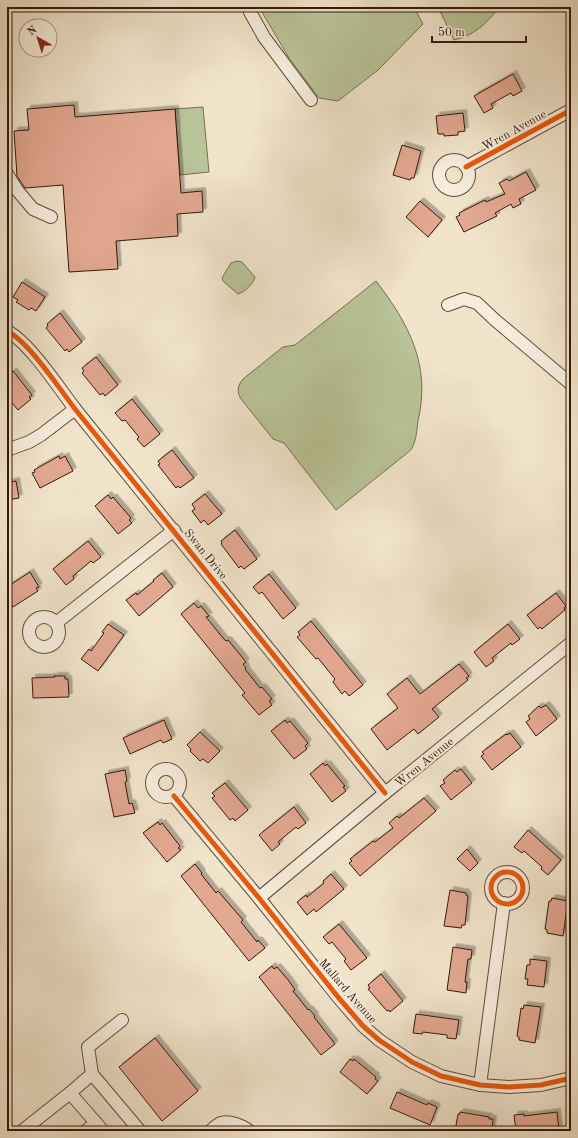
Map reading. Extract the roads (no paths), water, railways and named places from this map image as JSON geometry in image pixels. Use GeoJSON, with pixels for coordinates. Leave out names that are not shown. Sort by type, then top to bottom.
{"type":"FeatureCollection","features":[{"type":"Feature","properties":{"kind":"street"},"geometry":{"type":"LineString","coordinates":[[249,7],[250,12],[264,37],[311,100]]}},
{"type":"Feature","properties":{"kind":"street","name":"Wren Avenue"},"geometry":{"type":"LineString","coordinates":[[466,167],[571,110]]}},
{"type":"Feature","properties":{"kind":"street"},"geometry":{"type":"LineString","coordinates":[[7,174],[17,190],[33,209],[52,217]]}},
{"type":"Feature","properties":{"kind":"street"},"geometry":{"type":"LineString","coordinates":[[448,305],[464,299],[477,303],[571,384]]}},
{"type":"Feature","properties":{"kind":"street","name":"Swan Drive"},"geometry":{"type":"LineString","coordinates":[[7,330],[26,346],[44,368],[75,409],[385,793]]}},
{"type":"Feature","properties":{"kind":"street"},"geometry":{"type":"LineString","coordinates":[[7,450],[41,436],[75,409]]}},
{"type":"Feature","properties":{"kind":"street","name":"Swan Drive"},"geometry":{"type":"LineString","coordinates":[[56,623],[174,530]]}},
{"type":"Feature","properties":{"kind":"street","name":"Wren Avenue"},"geometry":{"type":"LineString","coordinates":[[259,898],[385,793],[571,643]]}},
{"type":"Feature","properties":{"kind":"street","name":"Mallard Avenue"},"geometry":{"type":"LineString","coordinates":[[174,796],[259,898],[338,997],[363,1026],[379,1040],[412,1062],[441,1076],[480,1085],[509,1087],[541,1085],[571,1078]]}},
{"type":"Feature","properties":{"kind":"street"},"geometry":{"type":"LineString","coordinates":[[480,1085],[504,903]]}},
{"type":"Feature","properties":{"kind":"street"},"geometry":{"type":"LineString","coordinates":[[122,1020],[88,1047],[92,1074],[140,1131]]}},
{"type":"Feature","properties":{"kind":"street"},"geometry":{"type":"LineString","coordinates":[[22,1131],[92,1074]]}},
{"type":"Feature","properties":{"kind":"street"},"geometry":{"type":"LineString","coordinates":[[70,1093],[99,1127],[86,1131]]}},
{"type":"Feature","properties":{"kind":"street"},"geometry":{"type":"LineString","coordinates":[[210,1131],[221,1123],[243,1126],[249,1131]]}}]}
